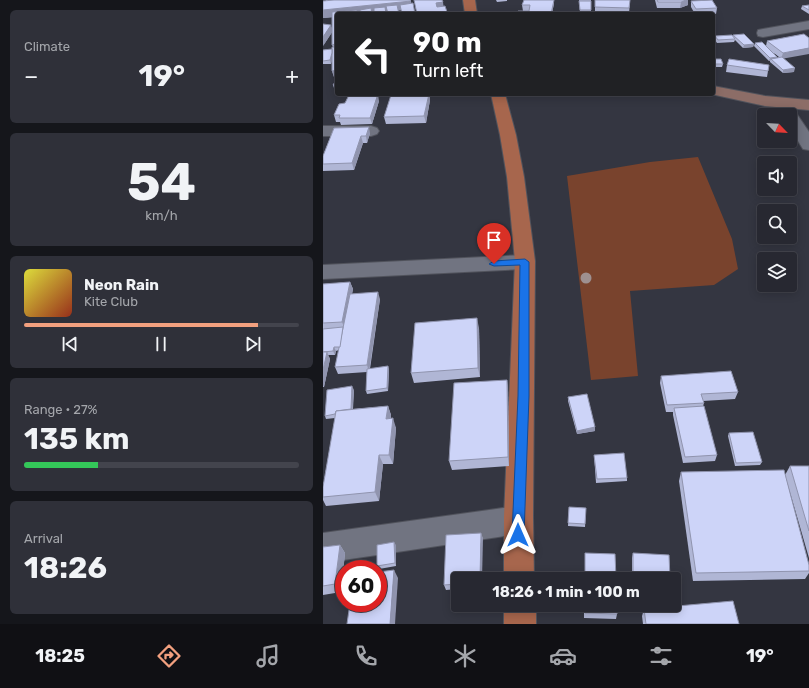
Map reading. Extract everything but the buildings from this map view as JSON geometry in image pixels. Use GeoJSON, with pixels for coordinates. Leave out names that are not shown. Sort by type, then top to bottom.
{"type":"FeatureCollection","features":[{"type":"Feature","properties":{"kind":"main road"},"geometry":{"type":"LineString","coordinates":[[469,0],[471,12]]}},
{"type":"Feature","properties":{"kind":"main road"},"geometry":{"type":"LineString","coordinates":[[715,90],[783,104],[809,104]]}},
{"type":"Feature","properties":{"kind":"main road"},"geometry":{"type":"LineString","coordinates":[[499,96],[506,123],[520,205],[525,262],[523,396],[518,520],[519,572]]}},
{"type":"Feature","properties":{"kind":"main road"},"geometry":{"type":"LineString","coordinates":[[520,612],[520,624]]}},
{"type":"Feature","properties":{"kind":"street"},"geometry":{"type":"LineString","coordinates":[[763,33],[809,25]]}},
{"type":"Feature","properties":{"kind":"street"},"geometry":{"type":"LineString","coordinates":[[783,104],[809,145]]}},
{"type":"Feature","properties":{"kind":"street"},"geometry":{"type":"LineString","coordinates":[[323,131],[371,131]]}},
{"type":"Feature","properties":{"kind":"street"},"geometry":{"type":"LineString","coordinates":[[323,272],[525,262]]}},
{"type":"Feature","properties":{"kind":"street"},"geometry":{"type":"LineString","coordinates":[[323,548],[518,520]]}},
{"type":"Feature","properties":{"kind":"shaded area"},"geometry":{"type":"Polygon","coordinates":[[[698,157],[732,239],[738,269],[714,285],[630,291],[638,376],[591,380],[567,176],[650,162],[698,157]]]}},
{"type":"Feature","properties":{"kind":"route"},"geometry":{"type":"LineString","coordinates":[[494,264],[525,262],[523,396],[518,535]]}}]}
